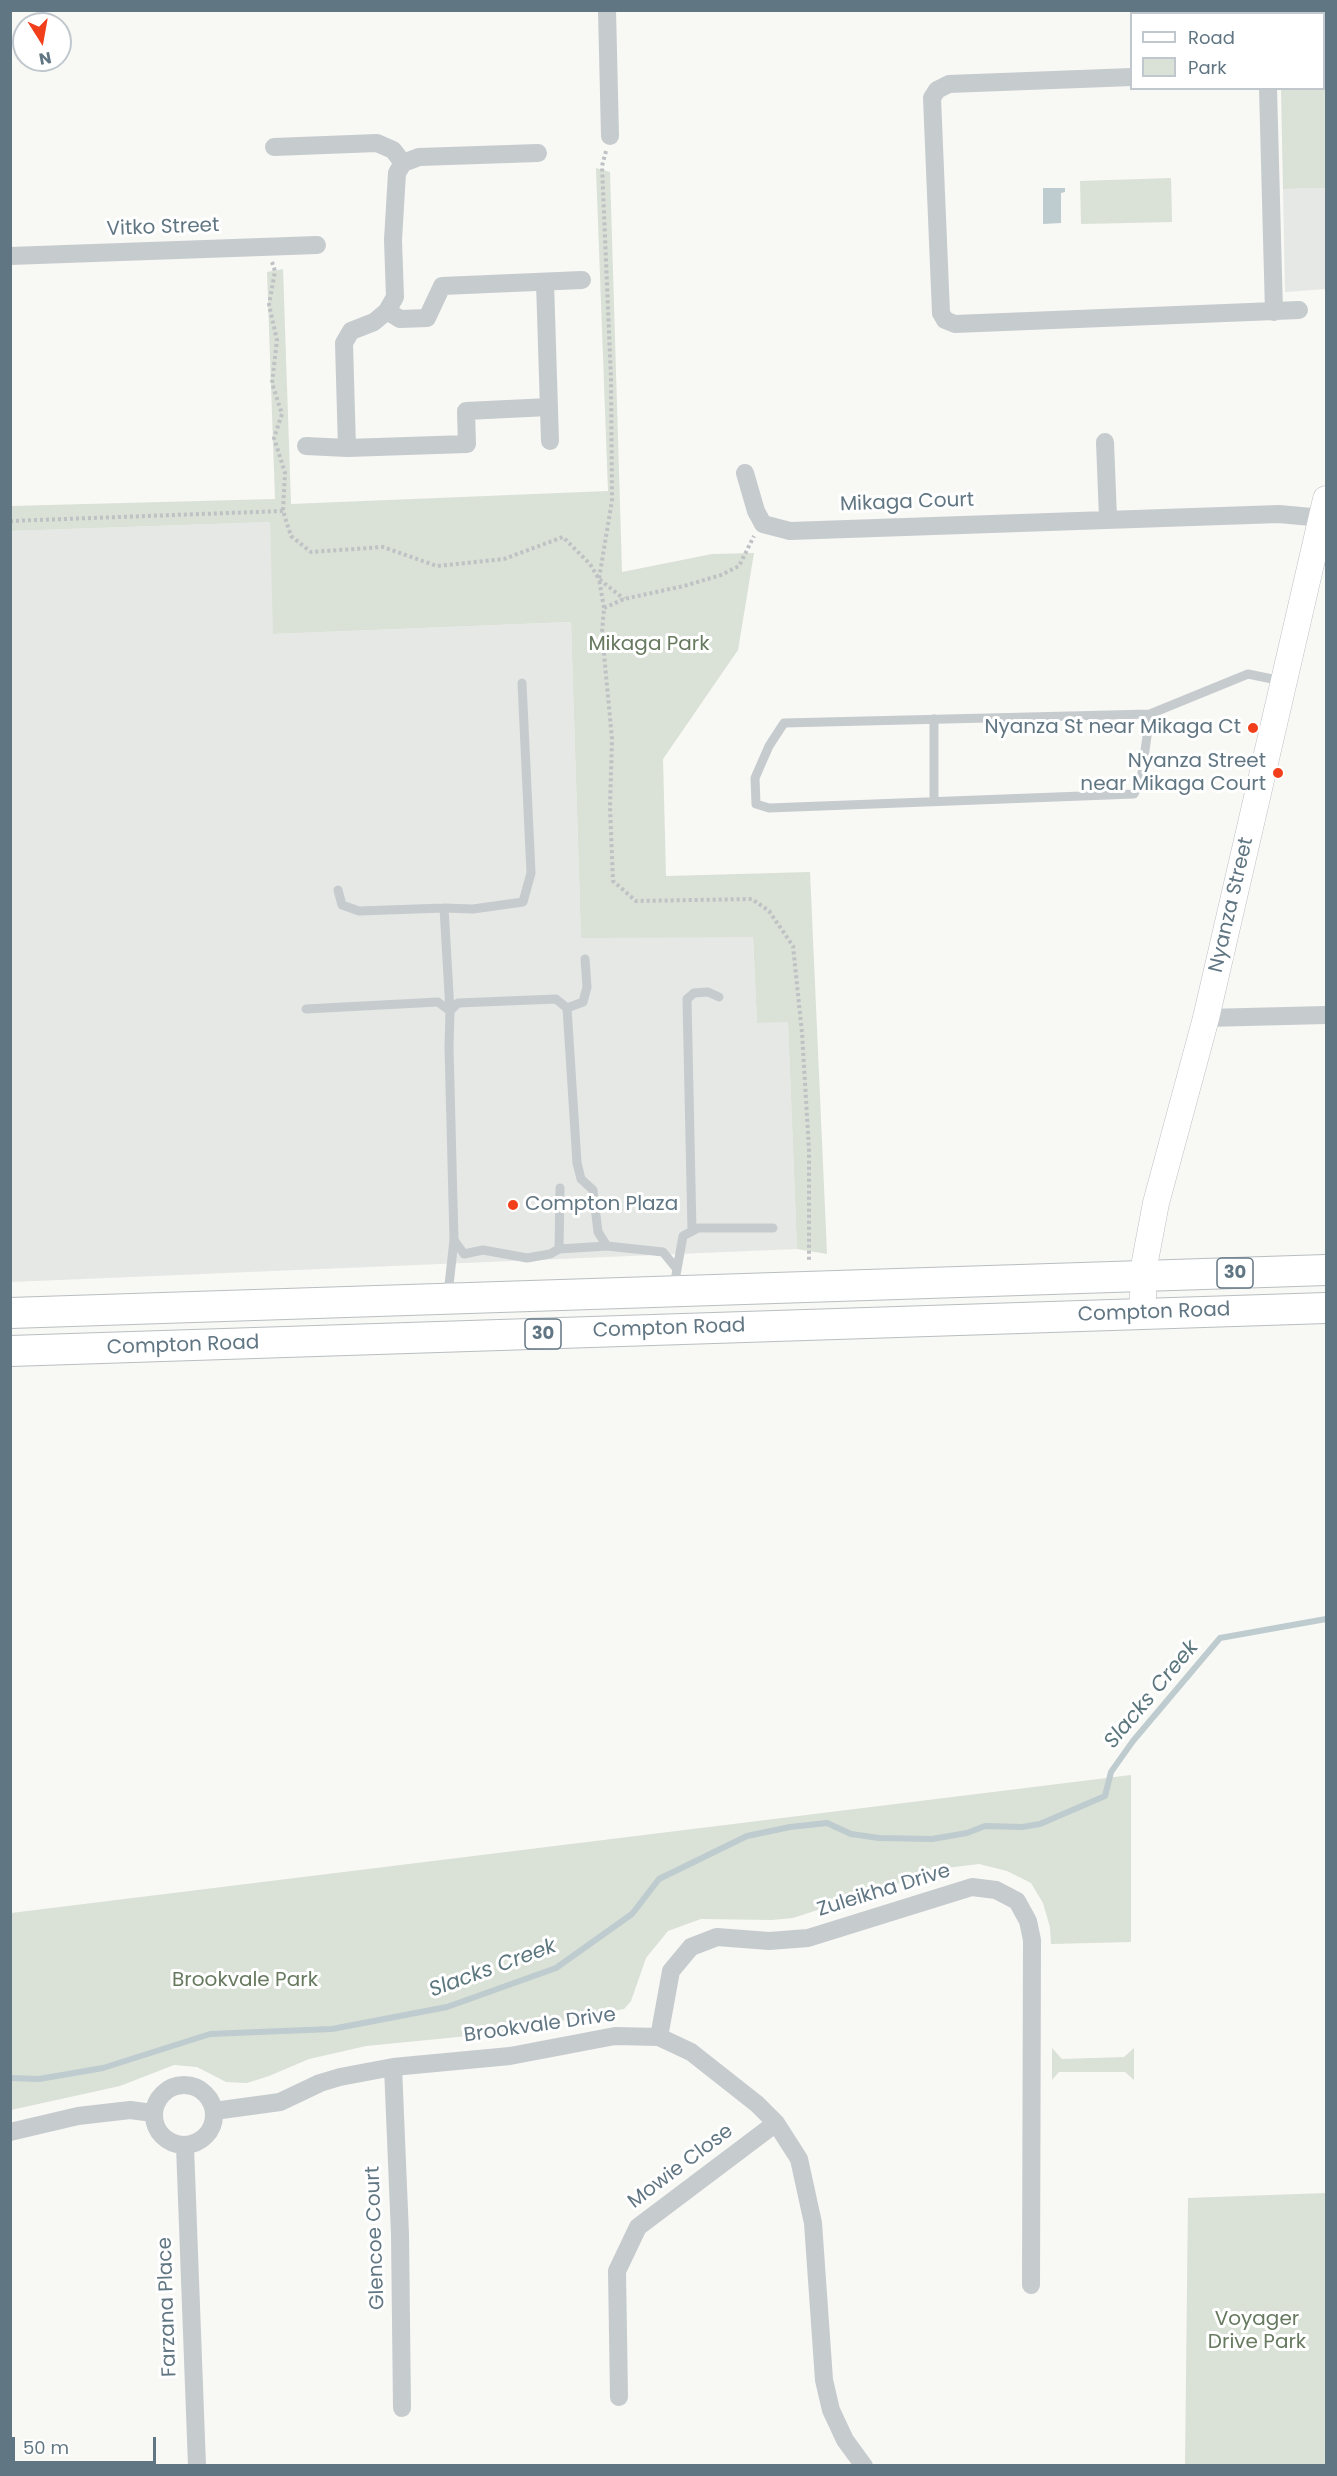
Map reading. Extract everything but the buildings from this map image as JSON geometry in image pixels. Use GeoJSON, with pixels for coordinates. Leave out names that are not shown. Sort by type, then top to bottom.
{"type":"FeatureCollection","features":[{"type":"Feature","properties":{"kind":"main road","name":"Compton Road"},"geometry":{"type":"LineString","coordinates":[[10,1313],[447,1299],[674,1280],[1144,1276],[1326,1270]]}},
{"type":"Feature","properties":{"kind":"main road","name":"Compton Road"},"geometry":{"type":"LineString","coordinates":[[10,1351],[1142,1312],[1326,1308]]}},
{"type":"Feature","properties":{"kind":"street"},"geometry":{"type":"LineString","coordinates":[[607,10],[610,136]]}},
{"type":"Feature","properties":{"kind":"street"},"geometry":{"type":"LineString","coordinates":[[1130,77],[948,84],[937,90],[932,98],[941,313],[945,320],[955,324],[1299,310]]}},
{"type":"Feature","properties":{"kind":"street"},"geometry":{"type":"LineString","coordinates":[[1268,90],[1274,312]]}},
{"type":"Feature","properties":{"kind":"street"},"geometry":{"type":"LineString","coordinates":[[274,147],[377,143],[393,150],[404,163]]}},
{"type":"Feature","properties":{"kind":"street"},"geometry":{"type":"LineString","coordinates":[[347,448],[344,343],[351,330],[374,322],[387,310],[396,297],[393,229],[397,173],[404,163],[419,157],[538,153]]}},
{"type":"Feature","properties":{"kind":"street","name":"Vitko Street"},"geometry":{"type":"LineString","coordinates":[[10,256],[317,245]]}},
{"type":"Feature","properties":{"kind":"street"},"geometry":{"type":"LineString","coordinates":[[387,310],[400,319],[427,318],[442,286],[582,280]]}},
{"type":"Feature","properties":{"kind":"street"},"geometry":{"type":"LineString","coordinates":[[545,282],[550,441]]}},
{"type":"Feature","properties":{"kind":"street"},"geometry":{"type":"LineString","coordinates":[[306,446],[347,448],[467,444],[466,411],[549,407]]}},
{"type":"Feature","properties":{"kind":"street"},"geometry":{"type":"LineString","coordinates":[[1105,442],[1108,518]]}},
{"type":"Feature","properties":{"kind":"street"},"geometry":{"type":"LineString","coordinates":[[745,473],[756,511],[763,524]]}},
{"type":"Feature","properties":{"kind":"street","name":"Mikaga Court"},"geometry":{"type":"LineString","coordinates":[[763,524],[790,531],[1108,518],[1279,514],[1324,508]]}},
{"type":"Feature","properties":{"kind":"street","name":"Nyanza Street"},"geometry":{"type":"LineString","coordinates":[[1142,1312],[1144,1276],[1156,1203],[1206,1018],[1324,508]]}},
{"type":"Feature","properties":{"kind":"street"},"geometry":{"type":"LineString","coordinates":[[1206,1018],[1326,1015]]}},
{"type":"Feature","properties":{"kind":"street","name":"Zuleikha Drive"},"geometry":{"type":"LineString","coordinates":[[659,2037],[671,1971],[691,1947],[717,1937],[769,1941],[808,1938],[972,1887],[996,1890],[1017,1901],[1028,1921],[1032,1940],[1031,2285]]}},
{"type":"Feature","properties":{"kind":"street","name":"Brookvale Drive"},"geometry":{"type":"LineString","coordinates":[[214,2112],[280,2102],[320,2083],[393,2067],[510,2056],[615,2036],[659,2037],[691,2052],[757,2104],[776,2123],[799,2159],[813,2223],[824,2380],[831,2410],[845,2440],[862,2465]]}},
{"type":"Feature","properties":{"kind":"street","name":"Glencoe Court"},"geometry":{"type":"LineString","coordinates":[[393,2067],[400,2234],[402,2408]]}},
{"type":"Feature","properties":{"kind":"street"},"geometry":{"type":"LineString","coordinates":[[178,2085],[188,2085],[205,2094],[214,2112],[210,2131],[195,2144],[185,2146],[175,2145],[158,2133],[153,2113],[155,2103],[161,2095],[178,2085]]}},
{"type":"Feature","properties":{"kind":"street"},"geometry":{"type":"LineString","coordinates":[[10,2132],[89,2115],[130,2110],[153,2113]]}},
{"type":"Feature","properties":{"kind":"street","name":"Mowie Close"},"geometry":{"type":"LineString","coordinates":[[620,2397],[616,2271],[638,2227],[776,2123]]}},
{"type":"Feature","properties":{"kind":"street","name":"Farzana Place"},"geometry":{"type":"LineString","coordinates":[[185,2146],[197,2466]]}},
{"type":"Feature","properties":{"kind":"lane"},"geometry":{"type":"LineString","coordinates":[[1150,714],[1141,780],[1134,794],[769,807],[756,804],[755,778],[769,746],[784,723],[1150,714],[1248,674],[1283,681]]}},
{"type":"Feature","properties":{"kind":"lane"},"geometry":{"type":"LineString","coordinates":[[338,890],[342,905],[359,911],[473,909],[523,902],[531,873],[522,683]]}},
{"type":"Feature","properties":{"kind":"lane"},"geometry":{"type":"LineString","coordinates":[[934,719],[934,801]]}},
{"type":"Feature","properties":{"kind":"lane"},"geometry":{"type":"LineString","coordinates":[[444,908],[450,1011],[448,1047],[454,1240],[447,1299]]}},
{"type":"Feature","properties":{"kind":"lane"},"geometry":{"type":"LineString","coordinates":[[567,1008],[583,1002],[587,987],[585,959]]}},
{"type":"Feature","properties":{"kind":"lane"},"geometry":{"type":"LineString","coordinates":[[692,1232],[687,999],[694,993],[708,992],[719,997]]}},
{"type":"Feature","properties":{"kind":"lane"},"geometry":{"type":"LineString","coordinates":[[450,1011],[459,1003],[556,999],[567,1008],[577,1163],[581,1179],[592,1190],[598,1232],[608,1246]]}},
{"type":"Feature","properties":{"kind":"lane"},"geometry":{"type":"LineString","coordinates":[[306,1009],[438,1002],[450,1011]]}},
{"type":"Feature","properties":{"kind":"lane"},"geometry":{"type":"LineString","coordinates":[[559,1249],[560,1188]]}},
{"type":"Feature","properties":{"kind":"lane"},"geometry":{"type":"LineString","coordinates":[[674,1280],[683,1236],[698,1228],[773,1228]]}},
{"type":"Feature","properties":{"kind":"lane"},"geometry":{"type":"LineString","coordinates":[[454,1240],[465,1254],[483,1250],[526,1258],[550,1254],[559,1249],[608,1246],[663,1252],[674,1280]]}},
{"type":"Feature","properties":{"kind":"path"},"geometry":{"type":"LineString","coordinates":[[610,136],[602,166],[611,379],[612,500],[599,579],[612,739],[610,807],[613,881],[636,901],[752,899],[769,911],[793,946],[802,1033],[809,1149],[809,1262]]}},
{"type":"Feature","properties":{"kind":"path"},"geometry":{"type":"LineString","coordinates":[[266,248],[275,271],[269,305],[277,340],[272,383],[282,414],[274,438],[285,474],[283,511],[291,536],[311,552],[383,547],[437,566],[504,559],[563,537],[590,564],[599,579],[624,599]]}},
{"type":"Feature","properties":{"kind":"path"},"geometry":{"type":"LineString","coordinates":[[10,521],[283,511]]}},
{"type":"Feature","properties":{"kind":"path"},"geometry":{"type":"LineString","coordinates":[[603,608],[624,599],[721,575],[740,566],[750,542],[763,524]]}},
{"type":"Feature","properties":{"kind":"shaded area"},"geometry":{"type":"Polygon","coordinates":[[[1043,188],[1065,188],[1065,192],[1061,193],[1061,223],[1043,224],[1043,188]]]}},
{"type":"Feature","properties":{"kind":"shaded area"},"geometry":{"type":"Polygon","coordinates":[[[1326,188],[1326,289],[1285,292],[1283,189],[1326,188]]]}},
{"type":"Feature","properties":{"kind":"shaded area"},"geometry":{"type":"Polygon","coordinates":[[[270,522],[274,634],[571,622],[581,937],[753,937],[757,1023],[788,1021],[797,1249],[11,1282],[10,531],[270,522]]]}},
{"type":"Feature","properties":{"kind":"green space"},"geometry":{"type":"Polygon","coordinates":[[[1326,53],[1326,188],[1283,189],[1281,90],[1325,90],[1326,53]]]}},
{"type":"Feature","properties":{"kind":"green space","name":"Mikaga Park"},"geometry":{"type":"Polygon","coordinates":[[[596,168],[610,172],[622,572],[712,554],[754,553],[738,650],[663,759],[666,876],[810,872],[827,1254],[797,1249],[788,1022],[757,1023],[753,937],[581,938],[571,622],[273,634],[270,522],[11,531],[11,506],[275,499],[267,272],[283,269],[291,504],[608,491],[596,168]]]}},
{"type":"Feature","properties":{"kind":"green space"},"geometry":{"type":"Polygon","coordinates":[[[1171,178],[1172,222],[1081,224],[1080,181],[1171,178]]]}},
{"type":"Feature","properties":{"kind":"green space","name":"Brookvale Park"},"geometry":{"type":"Polygon","coordinates":[[[1131,1775],[1131,1942],[1051,1944],[1050,1927],[1043,1903],[1031,1883],[1007,1871],[979,1864],[946,1868],[793,1918],[701,1919],[668,1931],[646,1958],[631,2001],[624,2009],[499,2033],[366,2046],[309,2059],[247,2083],[226,2082],[197,2067],[174,2065],[120,2086],[11,2110],[11,1913],[1131,1775]]]}},
{"type":"Feature","properties":{"kind":"green space"},"geometry":{"type":"Polygon","coordinates":[[[1052,2048],[1062,2059],[1124,2057],[1134,2048],[1134,2080],[1125,2072],[1059,2072],[1052,2080],[1052,2048]]]}},
{"type":"Feature","properties":{"kind":"green space","name":"Voyager Drive Park"},"geometry":{"type":"Polygon","coordinates":[[[1326,2193],[1326,2465],[1185,2465],[1188,2198],[1326,2193]]]}},
{"type":"Feature","properties":{"kind":"waterway","name":"Slacks Creek"},"geometry":{"type":"LineString","coordinates":[[10,2078],[39,2079],[103,2068],[210,2034],[332,2029],[447,2007],[556,1968],[632,1914],[659,1879],[747,1836],[790,1827],[827,1823],[851,1834],[879,1838],[932,1839],[967,1833],[985,1826],[1022,1827],[1040,1824],[1105,1796],[1111,1772],[1133,1741],[1220,1638],[1326,1619]]}},
{"type":"Feature","properties":{"kind":"place","name":"Nyanza St near Mikaga Ct"},"geometry":{"type":"Point","coordinates":[1253,728]}},
{"type":"Feature","properties":{"kind":"place","name":"Nyanza Street near Mikaga Court"},"geometry":{"type":"Point","coordinates":[1278,773]}},
{"type":"Feature","properties":{"kind":"place","name":"Compton Plaza"},"geometry":{"type":"Point","coordinates":[513,1205]}}]}
